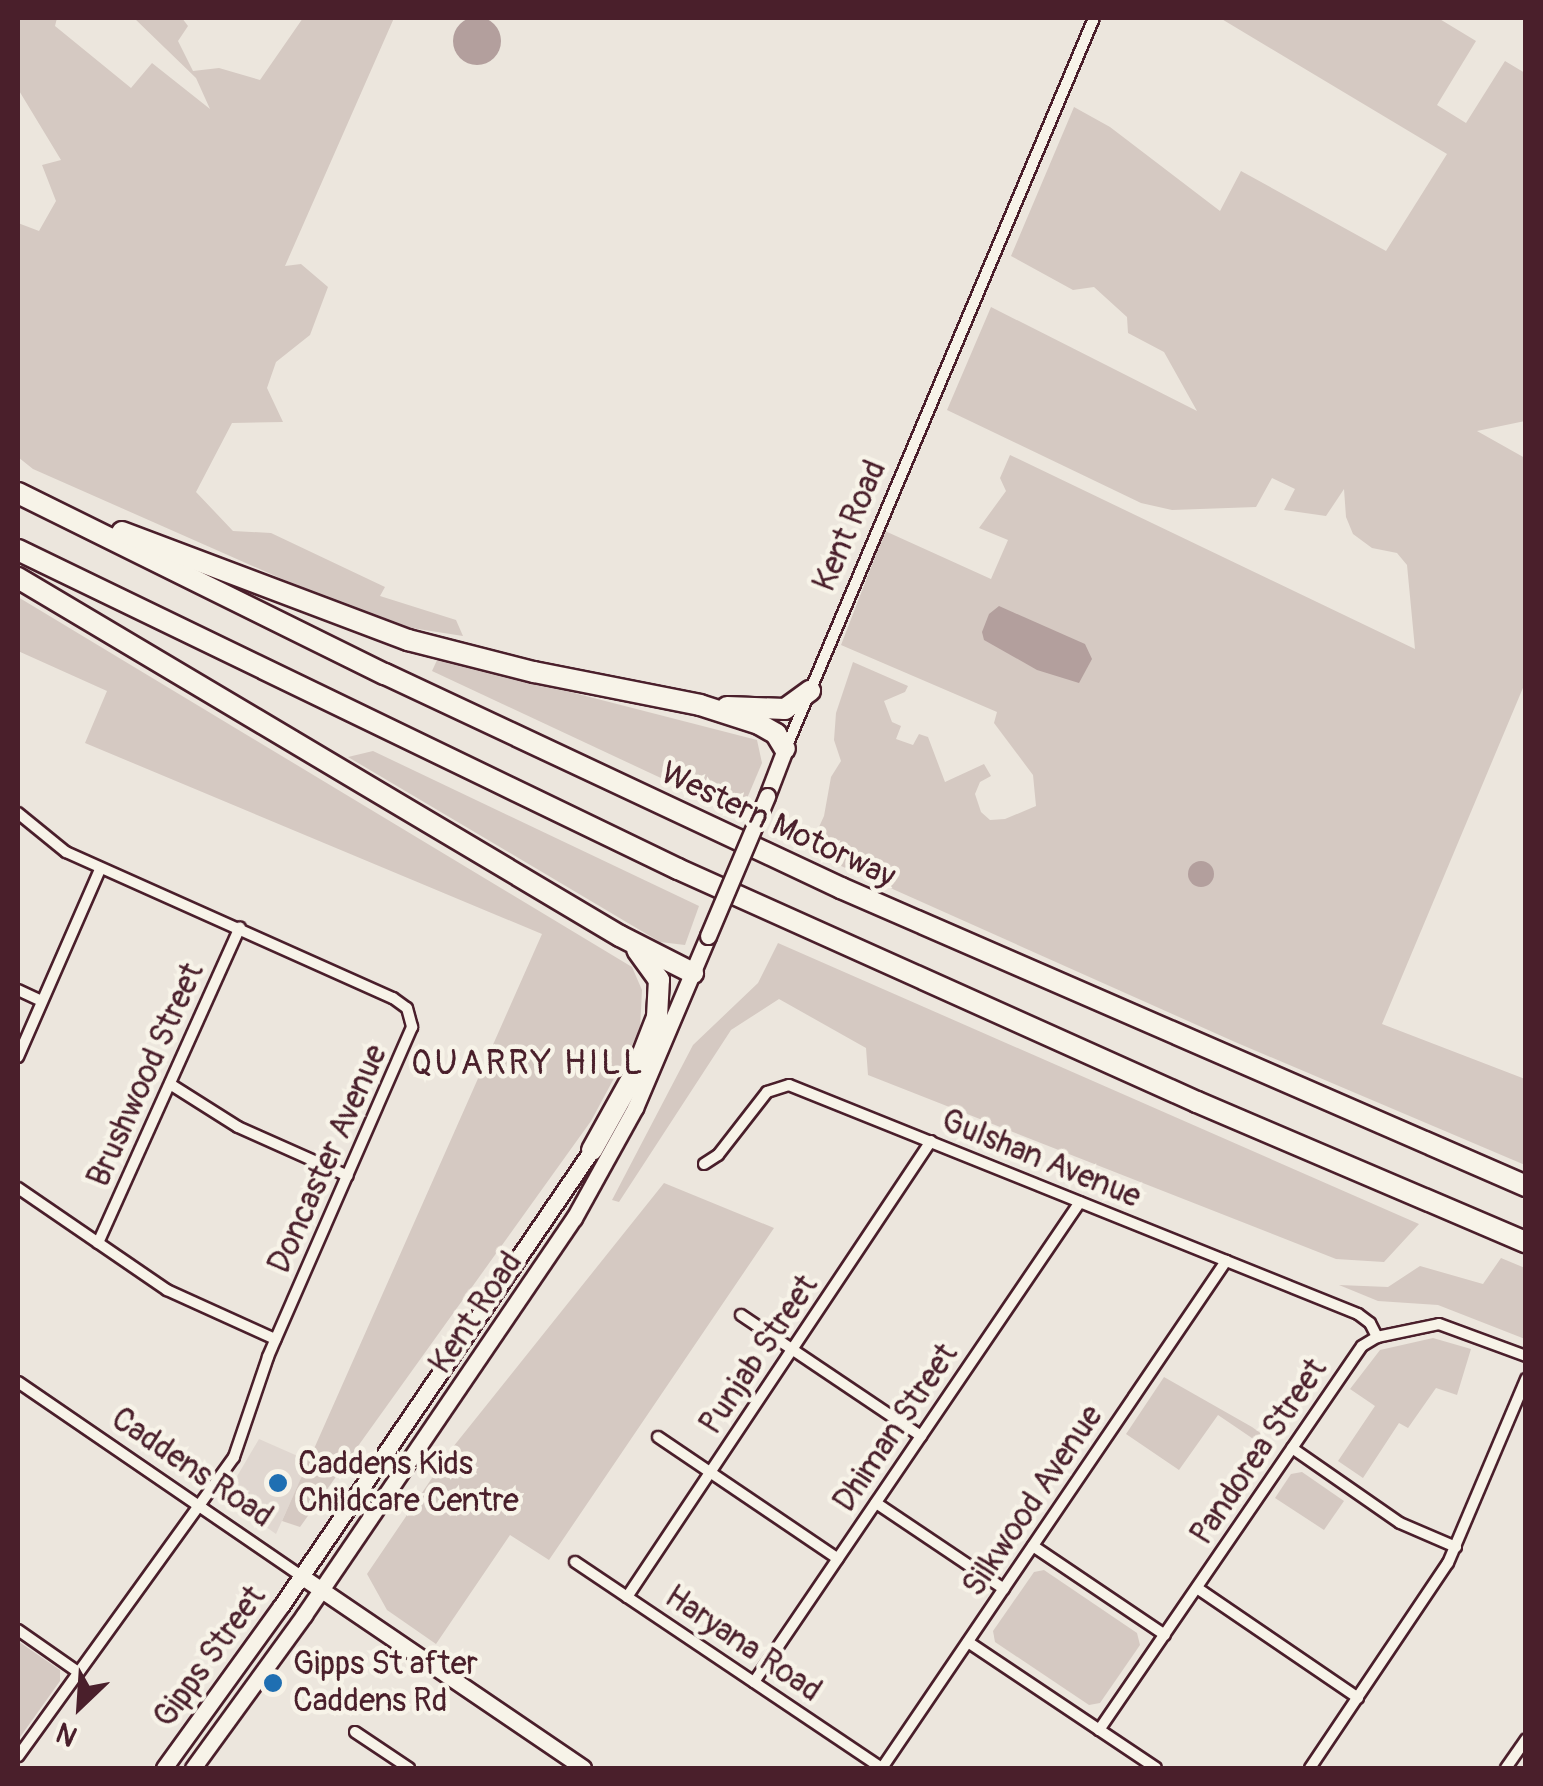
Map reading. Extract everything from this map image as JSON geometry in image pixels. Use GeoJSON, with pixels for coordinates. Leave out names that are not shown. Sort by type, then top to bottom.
{"type":"FeatureCollection","features":[{"type":"Feature","properties":{"kind":"highway"},"geometry":{"type":"LineString","coordinates":[[24,496],[408,640],[534,672],[700,705],[769,729],[785,749]]}},
{"type":"Feature","properties":{"kind":"highway","name":"Western Motorway"},"geometry":{"type":"LineString","coordinates":[[24,496],[841,888],[1526,1186]]}},
{"type":"Feature","properties":{"kind":"highway"},"geometry":{"type":"LineString","coordinates":[[18,550],[363,720],[708,883],[1212,1109],[1526,1242]]}},
{"type":"Feature","properties":{"kind":"highway"},"geometry":{"type":"LineString","coordinates":[[18,578],[620,936],[693,973]]}},
{"type":"Feature","properties":{"kind":"highway"},"geometry":{"type":"LineString","coordinates":[[700,705],[786,709],[810,691]]}},
{"type":"Feature","properties":{"kind":"highway"},"geometry":{"type":"LineString","coordinates":[[592,1150],[650,1044],[659,1004],[659,980],[654,969],[620,936]]}},
{"type":"Feature","properties":{"kind":"main road","name":"Kent Road"},"geometry":{"type":"LineString","coordinates":[[321,1590],[574,1218],[618,1142],[658,1056],[785,749]]}},
{"type":"Feature","properties":{"kind":"main road","name":"Kent Road"},"geometry":{"type":"LineString","coordinates":[[301,1576],[658,1056]]}},
{"type":"Feature","properties":{"kind":"main road","name":"Caddens Road"},"geometry":{"type":"LineString","coordinates":[[301,1576],[583,1768]]}},
{"type":"Feature","properties":{"kind":"main road","name":"Gipps Street"},"geometry":{"type":"LineString","coordinates":[[164,1768],[301,1576]]}},
{"type":"Feature","properties":{"kind":"main road","name":"Gipps Street"},"geometry":{"type":"LineString","coordinates":[[194,1768],[321,1590]]}},
{"type":"Feature","properties":{"kind":"street","name":"Kent Road"},"geometry":{"type":"LineString","coordinates":[[785,749],[1094,18]]}},
{"type":"Feature","properties":{"kind":"street","name":"Doncaster Avenue"},"geometry":{"type":"LineString","coordinates":[[18,813],[45,839],[100,869],[240,927],[393,998],[410,1014],[410,1037],[275,1338],[258,1380],[243,1440],[200,1507],[18,1756]]}},
{"type":"Feature","properties":{"kind":"street"},"geometry":{"type":"LineString","coordinates":[[18,1057],[100,869]]}},
{"type":"Feature","properties":{"kind":"street","name":"Brushwood Street"},"geometry":{"type":"LineString","coordinates":[[98,1243],[240,927]]}},
{"type":"Feature","properties":{"kind":"street"},"geometry":{"type":"LineString","coordinates":[[18,990],[42,1001]]}},
{"type":"Feature","properties":{"kind":"street"},"geometry":{"type":"LineString","coordinates":[[170,1084],[238,1127],[348,1176]]}},
{"type":"Feature","properties":{"kind":"street","name":"Gulshan Avenue"},"geometry":{"type":"LineString","coordinates":[[704,1164],[718,1154],[768,1092],[781,1084],[1358,1314],[1370,1323],[1377,1336]]}},
{"type":"Feature","properties":{"kind":"street","name":"Punjab Street"},"geometry":{"type":"LineString","coordinates":[[628,1597],[931,1141]]}},
{"type":"Feature","properties":{"kind":"street"},"geometry":{"type":"LineString","coordinates":[[18,1188],[167,1290],[275,1338]]}},
{"type":"Feature","properties":{"kind":"street","name":"Dhiman Street"},"geometry":{"type":"LineString","coordinates":[[754,1682],[1080,1202]]}},
{"type":"Feature","properties":{"kind":"street","name":"Silkwood Avenue"},"geometry":{"type":"LineString","coordinates":[[882,1768],[1226,1261]]}},
{"type":"Feature","properties":{"kind":"street"},"geometry":{"type":"LineString","coordinates":[[741,1315],[921,1436]]}},
{"type":"Feature","properties":{"kind":"street"},"geometry":{"type":"LineString","coordinates":[[1377,1336],[1446,1325],[1526,1356]]}},
{"type":"Feature","properties":{"kind":"street","name":"Pandorea Street"},"geometry":{"type":"LineString","coordinates":[[1099,1730],[1358,1352],[1377,1336]]}},
{"type":"Feature","properties":{"kind":"street"},"geometry":{"type":"LineString","coordinates":[[1310,1768],[1456,1547],[1526,1379]]}},
{"type":"Feature","properties":{"kind":"street","name":"Caddens Road"},"geometry":{"type":"LineString","coordinates":[[18,1382],[301,1576]]}},
{"type":"Feature","properties":{"kind":"street"},"geometry":{"type":"LineString","coordinates":[[658,1438],[838,1559]]}},
{"type":"Feature","properties":{"kind":"street"},"geometry":{"type":"LineString","coordinates":[[1292,1448],[1400,1523],[1456,1547]]}},
{"type":"Feature","properties":{"kind":"street"},"geometry":{"type":"LineString","coordinates":[[876,1503],[1004,1589]]}},
{"type":"Feature","properties":{"kind":"street"},"geometry":{"type":"LineString","coordinates":[[1033,1546],[1165,1635]]}},
{"type":"Feature","properties":{"kind":"street","name":"Haryana Road"},"geometry":{"type":"LineString","coordinates":[[575,1562],[882,1768]]}},
{"type":"Feature","properties":{"kind":"street"},"geometry":{"type":"LineString","coordinates":[[1197,1588],[1358,1698]]}},
{"type":"Feature","properties":{"kind":"street"},"geometry":{"type":"LineString","coordinates":[[18,1630],[78,1672]]}},
{"type":"Feature","properties":{"kind":"street"},"geometry":{"type":"LineString","coordinates":[[968,1642],[1156,1768]]}},
{"type":"Feature","properties":{"kind":"street"},"geometry":{"type":"LineString","coordinates":[[355,1732],[409,1768]]}},
{"type":"Feature","properties":{"kind":"street"},"geometry":{"type":"LineString","coordinates":[[1506,1768],[1526,1739]]}},
{"type":"Feature","properties":{"kind":"shaded area"},"geometry":{"type":"Polygon","coordinates":[[[477,17],[494,24],[501,41],[494,58],[477,65],[460,58],[453,41],[460,24],[477,17]]]}},
{"type":"Feature","properties":{"kind":"shaded area"},"geometry":{"type":"Polygon","coordinates":[[[18,18],[57,18],[55,26],[131,88],[152,63],[210,109],[196,78],[134,18],[182,18],[188,26],[178,41],[193,71],[219,68],[260,80],[303,18],[394,18],[285,266],[301,264],[328,287],[310,335],[276,362],[267,388],[283,422],[232,423],[196,492],[233,531],[271,533],[385,587],[380,596],[456,620],[463,636],[399,626],[298,586],[33,469],[18,457],[18,223],[39,231],[56,201],[42,165],[61,160],[18,89],[18,18]]]}},
{"type":"Feature","properties":{"kind":"shaded area"},"geometry":{"type":"Polygon","coordinates":[[[1220,18],[1438,18],[1476,41],[1437,105],[1466,123],[1505,61],[1525,73],[1525,421],[1477,431],[1525,458],[1525,683],[1382,1024],[1525,1079],[1525,1165],[1235,1042],[821,857],[813,840],[824,816],[831,777],[841,761],[834,740],[836,713],[853,662],[908,686],[905,692],[884,701],[892,722],[901,726],[896,739],[913,745],[919,734],[928,737],[945,782],[984,764],[991,776],[980,782],[975,794],[981,812],[990,820],[1005,819],[1036,806],[1033,775],[994,723],[997,712],[841,645],[885,531],[991,579],[1008,540],[979,528],[1006,491],[1000,478],[1010,455],[1415,649],[1407,565],[1397,553],[1372,548],[1353,534],[1346,517],[1344,489],[1326,516],[1284,510],[1295,489],[1272,478],[1256,507],[1172,510],[1141,503],[947,410],[991,307],[1197,411],[1164,352],[1128,333],[1127,317],[1094,287],[1073,290],[1011,256],[1074,107],[1110,127],[1220,211],[1241,171],[1386,251],[1447,154],[1220,18]]]}},
{"type":"Feature","properties":{"kind":"shaded area"},"geometry":{"type":"Polygon","coordinates":[[[18,597],[632,967],[642,990],[640,1030],[591,1121],[300,1527],[282,1521],[542,934],[85,743],[107,691],[18,651],[18,597]]]}},
{"type":"Feature","properties":{"kind":"shaded area"},"geometry":{"type":"Polygon","coordinates":[[[999,606],[1085,644],[1092,659],[1079,683],[1037,670],[984,640],[982,632],[989,614],[999,606]]]}},
{"type":"Feature","properties":{"kind":"shaded area"},"geometry":{"type":"Polygon","coordinates":[[[438,658],[757,740],[762,763],[740,815],[432,671],[438,658]]]}},
{"type":"Feature","properties":{"kind":"shaded area"},"geometry":{"type":"Polygon","coordinates":[[[373,751],[699,906],[685,945],[660,942],[348,757],[373,751]]]}},
{"type":"Feature","properties":{"kind":"shaded area"},"geometry":{"type":"Polygon","coordinates":[[[1201,861],[1210,865],[1214,874],[1210,883],[1201,887],[1192,883],[1188,874],[1192,865],[1201,861]]]}},
{"type":"Feature","properties":{"kind":"shaded area"},"geometry":{"type":"Polygon","coordinates":[[[778,943],[1419,1224],[1384,1262],[1336,1259],[868,1075],[866,1048],[779,999],[731,1030],[619,1202],[612,1200],[693,1045],[758,983],[778,943]]]}},
{"type":"Feature","properties":{"kind":"shaded area"},"geometry":{"type":"Polygon","coordinates":[[[664,1183],[774,1228],[549,1560],[510,1535],[436,1644],[387,1610],[367,1574],[453,1447],[664,1183]]]}},
{"type":"Feature","properties":{"kind":"shaded area"},"geometry":{"type":"Polygon","coordinates":[[[1501,1258],[1525,1268],[1525,1339],[1438,1305],[1378,1301],[1339,1285],[1388,1287],[1420,1266],[1483,1284],[1501,1258]]]}},
{"type":"Feature","properties":{"kind":"shaded area"},"geometry":{"type":"Polygon","coordinates":[[[1433,1338],[1471,1349],[1457,1395],[1436,1388],[1408,1428],[1399,1423],[1363,1478],[1338,1461],[1375,1406],[1350,1389],[1380,1350],[1433,1338]]]}},
{"type":"Feature","properties":{"kind":"shaded area"},"geometry":{"type":"Polygon","coordinates":[[[1164,1377],[1276,1444],[1271,1451],[1218,1415],[1179,1470],[1126,1434],[1164,1377]]]}},
{"type":"Feature","properties":{"kind":"shaded area"},"geometry":{"type":"Polygon","coordinates":[[[259,1439],[309,1461],[276,1534],[232,1503],[229,1490],[259,1439]]]}},
{"type":"Feature","properties":{"kind":"shaded area"},"geometry":{"type":"Polygon","coordinates":[[[1302,1472],[1344,1501],[1324,1530],[1275,1498],[1291,1474],[1302,1472]]]}},
{"type":"Feature","properties":{"kind":"shaded area"},"geometry":{"type":"Polygon","coordinates":[[[1044,1570],[1137,1633],[1140,1645],[1100,1703],[1089,1705],[995,1642],[993,1631],[1034,1572],[1044,1570]]]}},
{"type":"Feature","properties":{"kind":"shaded area"},"geometry":{"type":"Polygon","coordinates":[[[18,1641],[60,1670],[60,1681],[18,1740],[18,1641]]]}},
{"type":"Feature","properties":{"kind":"place","name":"Caddens Kids Childcare Centre"},"geometry":{"type":"Point","coordinates":[278,1483]}},
{"type":"Feature","properties":{"kind":"place","name":"Gipps St after Caddens Rd"},"geometry":{"type":"Point","coordinates":[273,1683]}},
{"type":"Feature","properties":{"kind":"district","name":"QUARRY HILL"},"geometry":{"type":"Point","coordinates":[528,1063]}}]}
